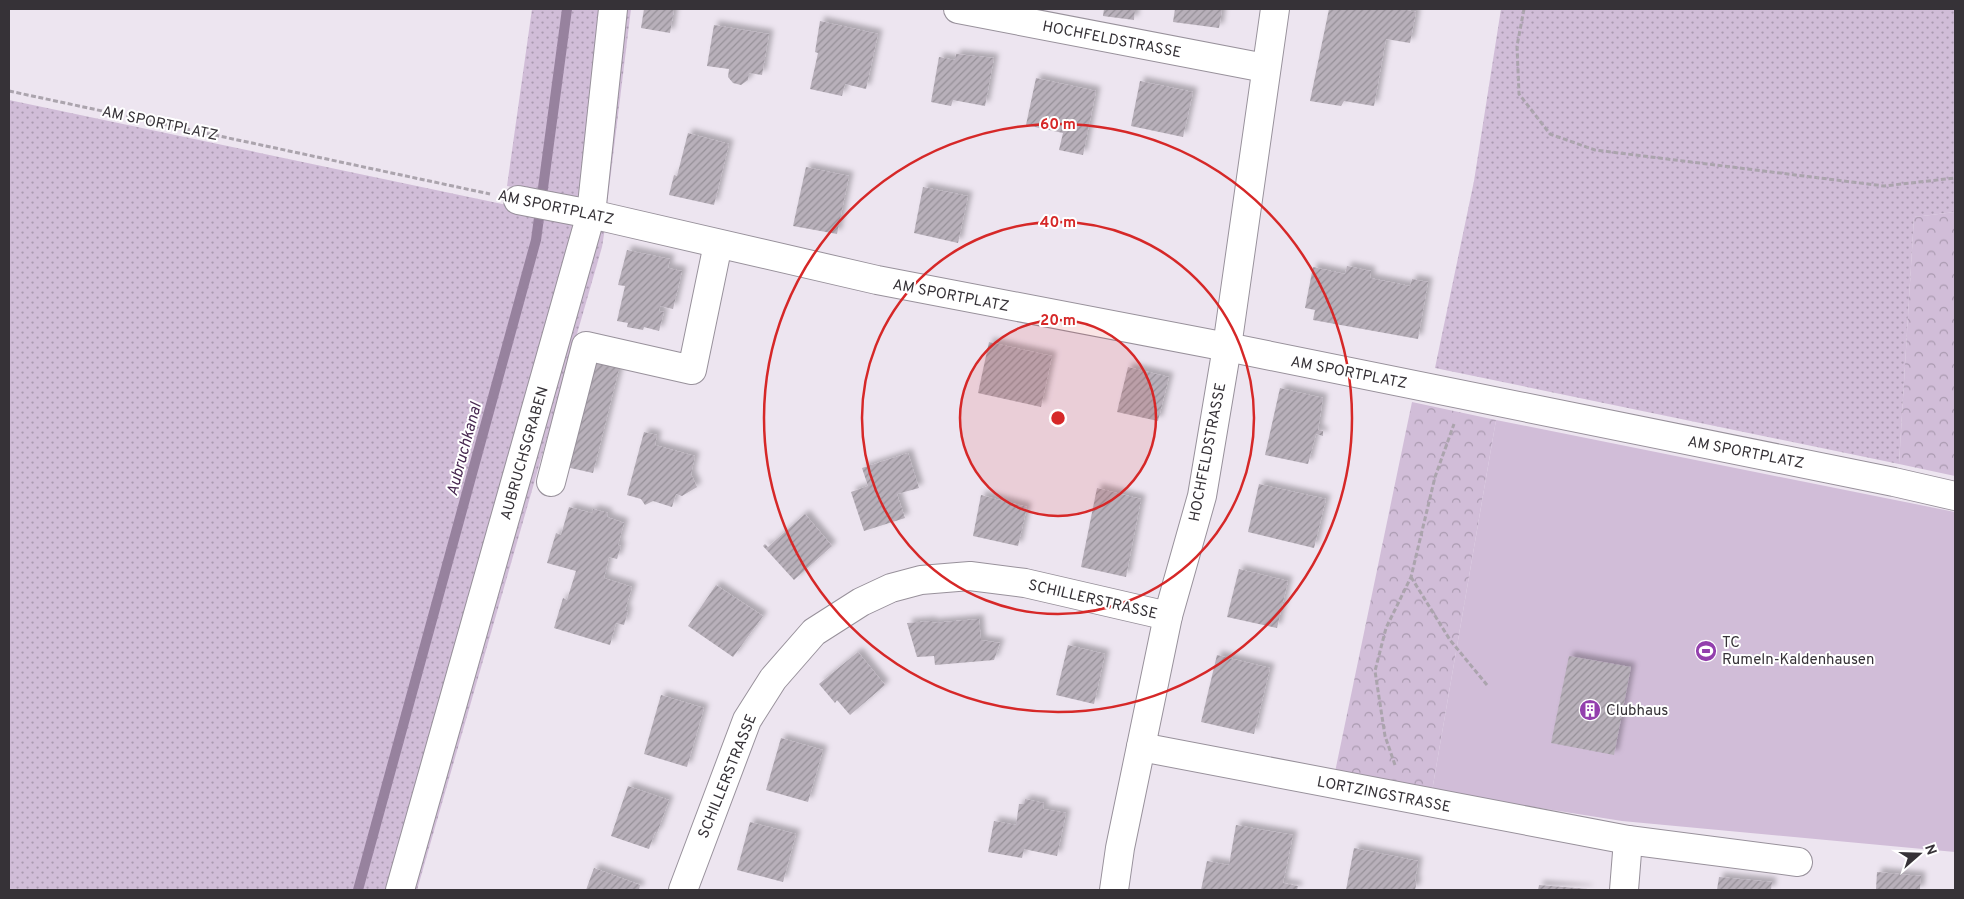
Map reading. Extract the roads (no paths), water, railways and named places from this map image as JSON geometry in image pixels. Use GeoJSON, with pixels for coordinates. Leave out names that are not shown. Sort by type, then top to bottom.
{"type":"FeatureCollection","features":[{"type":"Feature","properties":{"kind":"street","name":"AUBRUCHSGRABEN"},"geometry":{"type":"LineString","coordinates":[[400,890],[582,212],[613,9]]}},
{"type":"Feature","properties":{"kind":"street","name":"HOCHFELDSTRASSE"},"geometry":{"type":"LineString","coordinates":[[958,9],[1266,68]]}},
{"type":"Feature","properties":{"kind":"street","name":"HOCHFELDSTRASSE"},"geometry":{"type":"LineString","coordinates":[[1114,890],[1120,848],[1168,616],[1202,496],[1227,347],[1275,9]]}},
{"type":"Feature","properties":{"kind":"street","name":"AM SPORTPLATZ"},"geometry":{"type":"LineString","coordinates":[[518,200],[582,212],[877,280],[1227,347],[1955,496]]}},
{"type":"Feature","properties":{"kind":"street"},"geometry":{"type":"LineString","coordinates":[[551,482],[586,346],[692,370],[718,244]]}},
{"type":"Feature","properties":{"kind":"street","name":"SCHILLERSTRASSE"},"geometry":{"type":"LineString","coordinates":[[683,890],[747,720],[773,679],[814,632],[861,602],[891,588],[921,580],[970,576],[1025,583],[1168,616]]}},
{"type":"Feature","properties":{"kind":"street","name":"LORTZINGSTRASSE"},"geometry":{"type":"LineString","coordinates":[[1141,748],[1628,840],[1798,862]]}},
{"type":"Feature","properties":{"kind":"street"},"geometry":{"type":"LineString","coordinates":[[1624,890],[1628,840]]}},
{"type":"Feature","properties":{"kind":"waterway","name":"Aubruchkanal"},"geometry":{"type":"LineString","coordinates":[[358,890],[536,240],[567,9]]}},
{"type":"Feature","properties":{"kind":"place","name":"TC Rumeln-Kaldenhausen"},"geometry":{"type":"Point","coordinates":[1706,651]}},
{"type":"Feature","properties":{"kind":"place","name":"Clubhaus"},"geometry":{"type":"Point","coordinates":[1590,710]}}]}
